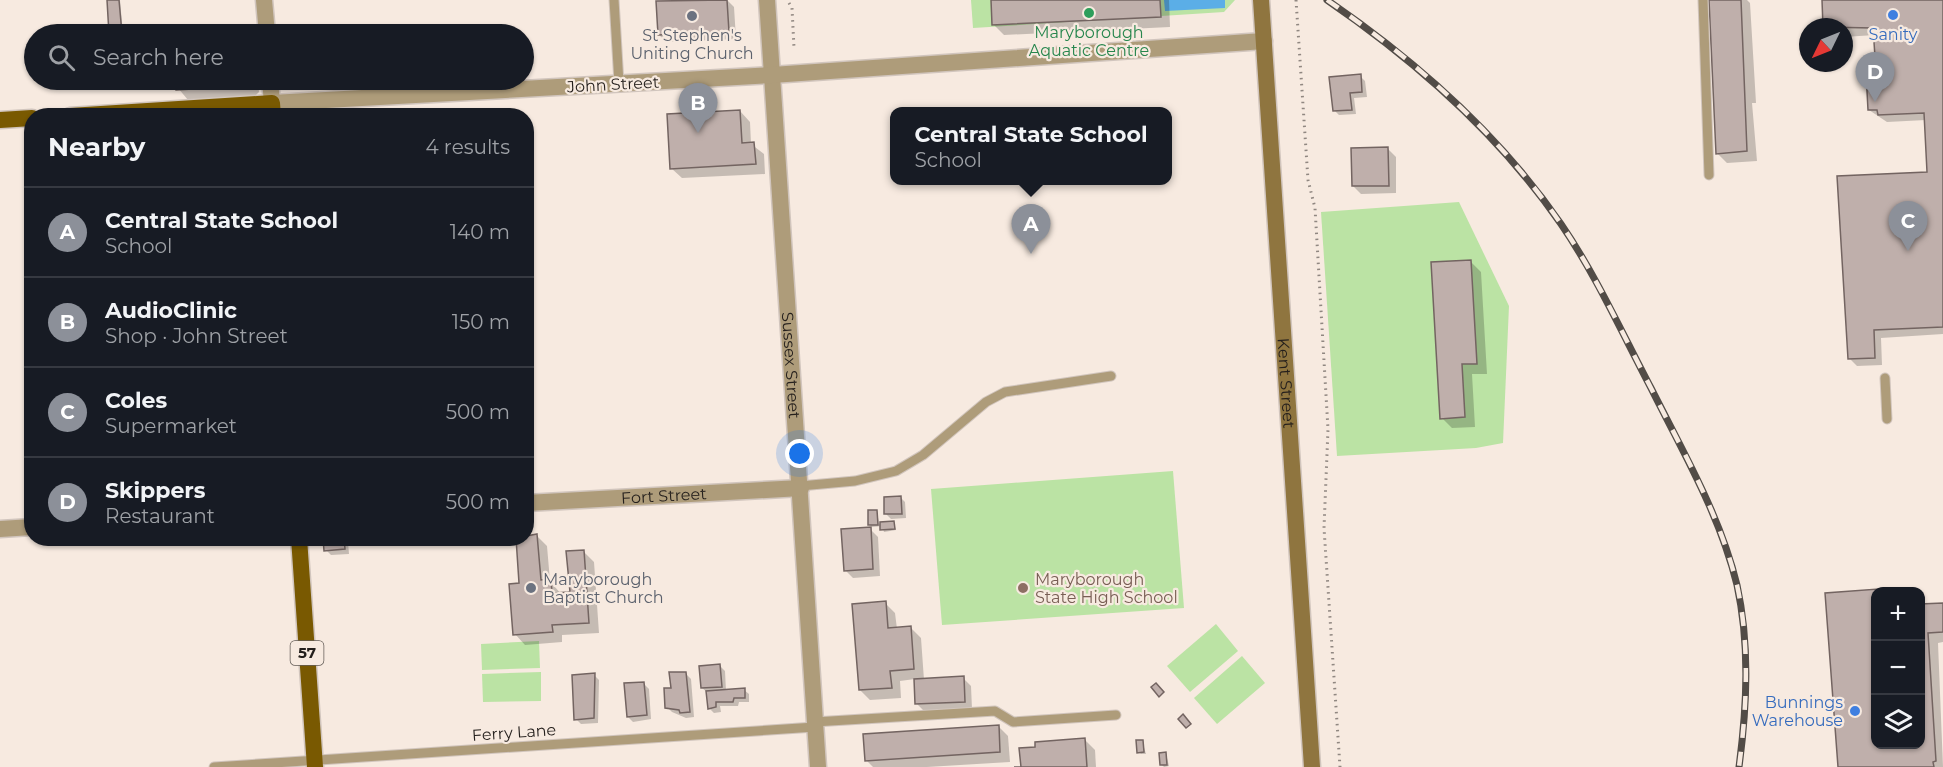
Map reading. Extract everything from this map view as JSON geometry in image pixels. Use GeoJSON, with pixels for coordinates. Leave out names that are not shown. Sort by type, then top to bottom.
{"type":"FeatureCollection","features":[{"type":"Feature","properties":{"kind":"main road","name":"Kent Street"},"geometry":{"type":"LineString","coordinates":[[1261,0],[1312,767]]}},
{"type":"Feature","properties":{"kind":"main road"},"geometry":{"type":"LineString","coordinates":[[0,120],[24,118]]}},
{"type":"Feature","properties":{"kind":"main road","name":"57"},"geometry":{"type":"LineString","coordinates":[[300,546],[315,764]]}},
{"type":"Feature","properties":{"kind":"street"},"geometry":{"type":"LineString","coordinates":[[264,0],[266,24]]}},
{"type":"Feature","properties":{"kind":"street","name":"Sussex Street"},"geometry":{"type":"LineString","coordinates":[[767,0],[818,767]]}},
{"type":"Feature","properties":{"kind":"street","name":"John Street"},"geometry":{"type":"LineString","coordinates":[[534,89],[1264,41]]}},
{"type":"Feature","properties":{"kind":"street"},"geometry":{"type":"LineString","coordinates":[[271,90],[273,108]]}},
{"type":"Feature","properties":{"kind":"street","name":"John Street"},"geometry":{"type":"LineString","coordinates":[[286,108],[526,90]]}},
{"type":"Feature","properties":{"kind":"street","name":"Fort Street"},"geometry":{"type":"LineString","coordinates":[[534,503],[800,487]]}},
{"type":"Feature","properties":{"kind":"street"},"geometry":{"type":"LineString","coordinates":[[0,529],[24,528]]}},
{"type":"Feature","properties":{"kind":"lane"},"geometry":{"type":"LineString","coordinates":[[614,0],[619,83]]}},
{"type":"Feature","properties":{"kind":"lane"},"geometry":{"type":"LineString","coordinates":[[1703,0],[1709,175]]}},
{"type":"Feature","properties":{"kind":"lane"},"geometry":{"type":"LineString","coordinates":[[800,487],[855,481],[896,471],[923,455],[986,402],[1005,392],[1111,376]]}},
{"type":"Feature","properties":{"kind":"lane"},"geometry":{"type":"LineString","coordinates":[[1885,378],[1887,419]]}},
{"type":"Feature","properties":{"kind":"lane","name":"Ferry Lane"},"geometry":{"type":"LineString","coordinates":[[214,767],[315,764],[995,711],[1013,722],[1116,715]]}},
{"type":"Feature","properties":{"kind":"path"},"geometry":{"type":"LineString","coordinates":[[1296,0],[1308,180],[1316,220],[1328,429],[1324,528],[1340,767]]}},
{"type":"Feature","properties":{"kind":"path"},"geometry":{"type":"LineString","coordinates":[[789,3],[792,8],[794,48]]}},
{"type":"Feature","properties":{"kind":"green space","name":"Maryborough Aquatic Centre"},"geometry":{"type":"Polygon","coordinates":[[[971,0],[1235,0],[1224,12],[973,28],[971,0]]]}},
{"type":"Feature","properties":{"kind":"green space"},"geometry":{"type":"Polygon","coordinates":[[[1459,202],[1509,306],[1503,443],[1476,448],[1337,456],[1321,212],[1459,202]]]}},
{"type":"Feature","properties":{"kind":"green space"},"geometry":{"type":"Polygon","coordinates":[[[1173,471],[1184,608],[942,625],[931,489],[1173,471]]]}},
{"type":"Feature","properties":{"kind":"green space"},"geometry":{"type":"Polygon","coordinates":[[[1216,624],[1238,651],[1190,692],[1167,666],[1216,624]]]}},
{"type":"Feature","properties":{"kind":"green space"},"geometry":{"type":"Polygon","coordinates":[[[539,641],[540,668],[482,670],[481,644],[539,641]]]}},
{"type":"Feature","properties":{"kind":"green space"},"geometry":{"type":"Polygon","coordinates":[[[1242,656],[1265,683],[1217,724],[1194,698],[1242,656]]]}},
{"type":"Feature","properties":{"kind":"green space"},"geometry":{"type":"Polygon","coordinates":[[[541,672],[541,701],[483,702],[482,674],[541,672]]]}},
{"type":"Feature","properties":{"kind":"water"},"geometry":{"type":"Polygon","coordinates":[[[1164,0],[1225,0],[1225,8],[1165,11],[1164,0]]]}},
{"type":"Feature","properties":{"kind":"building"},"geometry":{"type":"Polygon","coordinates":[[[107,0],[119,0],[121,24],[108,24],[107,0]]]}},
{"type":"Feature","properties":{"kind":"building","name":"St Stephen's Uniting Church"},"geometry":{"type":"Polygon","coordinates":[[[727,0],[729,32],[658,35],[656,1],[727,0]]]}},
{"type":"Feature","properties":{"kind":"building","name":"Maryborough Aquatic Centre"},"geometry":{"type":"Polygon","coordinates":[[[991,0],[1160,0],[1161,17],[992,25],[991,0]]]}},
{"type":"Feature","properties":{"kind":"building"},"geometry":{"type":"Polygon","coordinates":[[[1709,0],[1741,0],[1747,151],[1716,154],[1709,0]]]}},
{"type":"Feature","properties":{"kind":"building"},"geometry":{"type":"Polygon","coordinates":[[[1822,0],[1943,0],[1943,327],[1874,330],[1875,358],[1848,359],[1837,176],[1927,172],[1924,113],[1878,115],[1877,110],[1868,110],[1866,72],[1876,71],[1873,28],[1853,28],[1853,18],[1823,18],[1822,0]]]}},
{"type":"Feature","properties":{"kind":"building"},"geometry":{"type":"Polygon","coordinates":[[[1361,74],[1362,92],[1350,93],[1352,110],[1333,111],[1329,77],[1361,74]]]}},
{"type":"Feature","properties":{"kind":"building"},"geometry":{"type":"Polygon","coordinates":[[[740,110],[742,143],[754,142],[756,164],[670,169],[667,114],[740,110]]]}},
{"type":"Feature","properties":{"kind":"building"},"geometry":{"type":"Polygon","coordinates":[[[1388,147],[1389,186],[1352,186],[1351,148],[1388,147]]]}},
{"type":"Feature","properties":{"kind":"building"},"geometry":{"type":"Polygon","coordinates":[[[1471,260],[1477,364],[1462,364],[1465,417],[1440,419],[1431,262],[1471,260]]]}},
{"type":"Feature","properties":{"kind":"building"},"geometry":{"type":"Polygon","coordinates":[[[901,496],[902,514],[884,514],[884,497],[901,496]]]}},
{"type":"Feature","properties":{"kind":"building"},"geometry":{"type":"Polygon","coordinates":[[[868,510],[877,510],[878,525],[868,525],[868,510]]]}},
{"type":"Feature","properties":{"kind":"building"},"geometry":{"type":"Polygon","coordinates":[[[894,521],[895,529],[880,530],[880,522],[894,521]]]}},
{"type":"Feature","properties":{"kind":"building"},"geometry":{"type":"Polygon","coordinates":[[[871,527],[873,569],[844,571],[841,529],[871,527]]]}},
{"type":"Feature","properties":{"kind":"building","name":"Maryborough Baptist Church"},"geometry":{"type":"Polygon","coordinates":[[[537,534],[541,580],[551,579],[552,593],[570,592],[566,551],[584,550],[589,623],[552,625],[553,632],[513,635],[509,584],[519,583],[517,546],[534,546],[534,535],[537,534]]]}},
{"type":"Feature","properties":{"kind":"building"},"geometry":{"type":"Polygon","coordinates":[[[324,546],[345,546],[345,549],[324,551],[324,546]]]}},
{"type":"Feature","properties":{"kind":"building","name":"Bunnings Warehouse"},"geometry":{"type":"Polygon","coordinates":[[[1871,590],[1871,749],[1925,749],[1925,604],[1943,603],[1943,632],[1928,633],[1936,761],[1933,762],[1934,767],[1838,767],[1825,593],[1871,590]]]}},
{"type":"Feature","properties":{"kind":"building"},"geometry":{"type":"Polygon","coordinates":[[[886,601],[888,628],[911,626],[914,669],[890,671],[892,688],[859,690],[852,604],[886,601]]]}},
{"type":"Feature","properties":{"kind":"building"},"geometry":{"type":"Polygon","coordinates":[[[720,664],[722,687],[701,688],[699,666],[720,664]]]}},
{"type":"Feature","properties":{"kind":"building"},"geometry":{"type":"Polygon","coordinates":[[[669,672],[686,672],[690,712],[680,713],[679,710],[665,708],[664,688],[671,688],[669,672]]]}},
{"type":"Feature","properties":{"kind":"building"},"geometry":{"type":"Polygon","coordinates":[[[595,673],[594,718],[574,720],[572,675],[595,673]]]}},
{"type":"Feature","properties":{"kind":"building"},"geometry":{"type":"Polygon","coordinates":[[[964,676],[965,702],[915,704],[914,679],[964,676]]]}},
{"type":"Feature","properties":{"kind":"building"},"geometry":{"type":"Polygon","coordinates":[[[644,682],[647,715],[627,717],[624,683],[644,682]]]}},
{"type":"Feature","properties":{"kind":"building"},"geometry":{"type":"Polygon","coordinates":[[[1156,683],[1164,692],[1159,697],[1151,687],[1156,683]]]}},
{"type":"Feature","properties":{"kind":"building"},"geometry":{"type":"Polygon","coordinates":[[[745,688],[745,698],[734,698],[733,702],[716,702],[716,707],[708,709],[706,691],[745,688]]]}},
{"type":"Feature","properties":{"kind":"building"},"geometry":{"type":"Polygon","coordinates":[[[1183,714],[1191,724],[1186,728],[1178,719],[1183,714]]]}},
{"type":"Feature","properties":{"kind":"building"},"geometry":{"type":"Polygon","coordinates":[[[999,725],[1000,752],[865,761],[863,734],[999,725]]]}},
{"type":"Feature","properties":{"kind":"building"},"geometry":{"type":"Polygon","coordinates":[[[1085,738],[1087,767],[1021,767],[1019,748],[1035,747],[1035,742],[1085,738]]]}},
{"type":"Feature","properties":{"kind":"building"},"geometry":{"type":"Polygon","coordinates":[[[1136,740],[1143,740],[1144,752],[1137,753],[1136,740]]]}},
{"type":"Feature","properties":{"kind":"building"},"geometry":{"type":"Polygon","coordinates":[[[1166,752],[1167,765],[1160,765],[1159,753],[1166,752]]]}},
{"type":"Feature","properties":{"kind":"railway"},"geometry":{"type":"LineString","coordinates":[[1327,0],[1424,74],[1483,130],[1537,191],[1574,243],[1597,284],[1700,484],[1730,559],[1741,608],[1746,676],[1739,767]]}},
{"type":"Feature","properties":{"kind":"place","name":"Maryborough Aquatic Centre"},"geometry":{"type":"Point","coordinates":[1089,13]}},
{"type":"Feature","properties":{"kind":"place","name":"Sanity"},"geometry":{"type":"Point","coordinates":[1893,15]}},
{"type":"Feature","properties":{"kind":"place","name":"St Stephen's Uniting Church"},"geometry":{"type":"Point","coordinates":[692,16]}},
{"type":"Feature","properties":{"kind":"place","name":"Skippers"},"geometry":{"type":"Point","coordinates":[1875,102]}},
{"type":"Feature","properties":{"kind":"place","name":"AudioClinic"},"geometry":{"type":"Point","coordinates":[698,133]}},
{"type":"Feature","properties":{"kind":"place","name":"Coles"},"geometry":{"type":"Point","coordinates":[1908,251]}},
{"type":"Feature","properties":{"kind":"place","name":"Central State School"},"geometry":{"type":"Point","coordinates":[1031,254]}},
{"type":"Feature","properties":{"kind":"place","name":"Maryborough Baptist Church"},"geometry":{"type":"Point","coordinates":[531,588]}},
{"type":"Feature","properties":{"kind":"place","name":"Maryborough State High School"},"geometry":{"type":"Point","coordinates":[1023,588]}},
{"type":"Feature","properties":{"kind":"place","name":"Bunnings Warehouse"},"geometry":{"type":"Point","coordinates":[1855,711]}}]}
